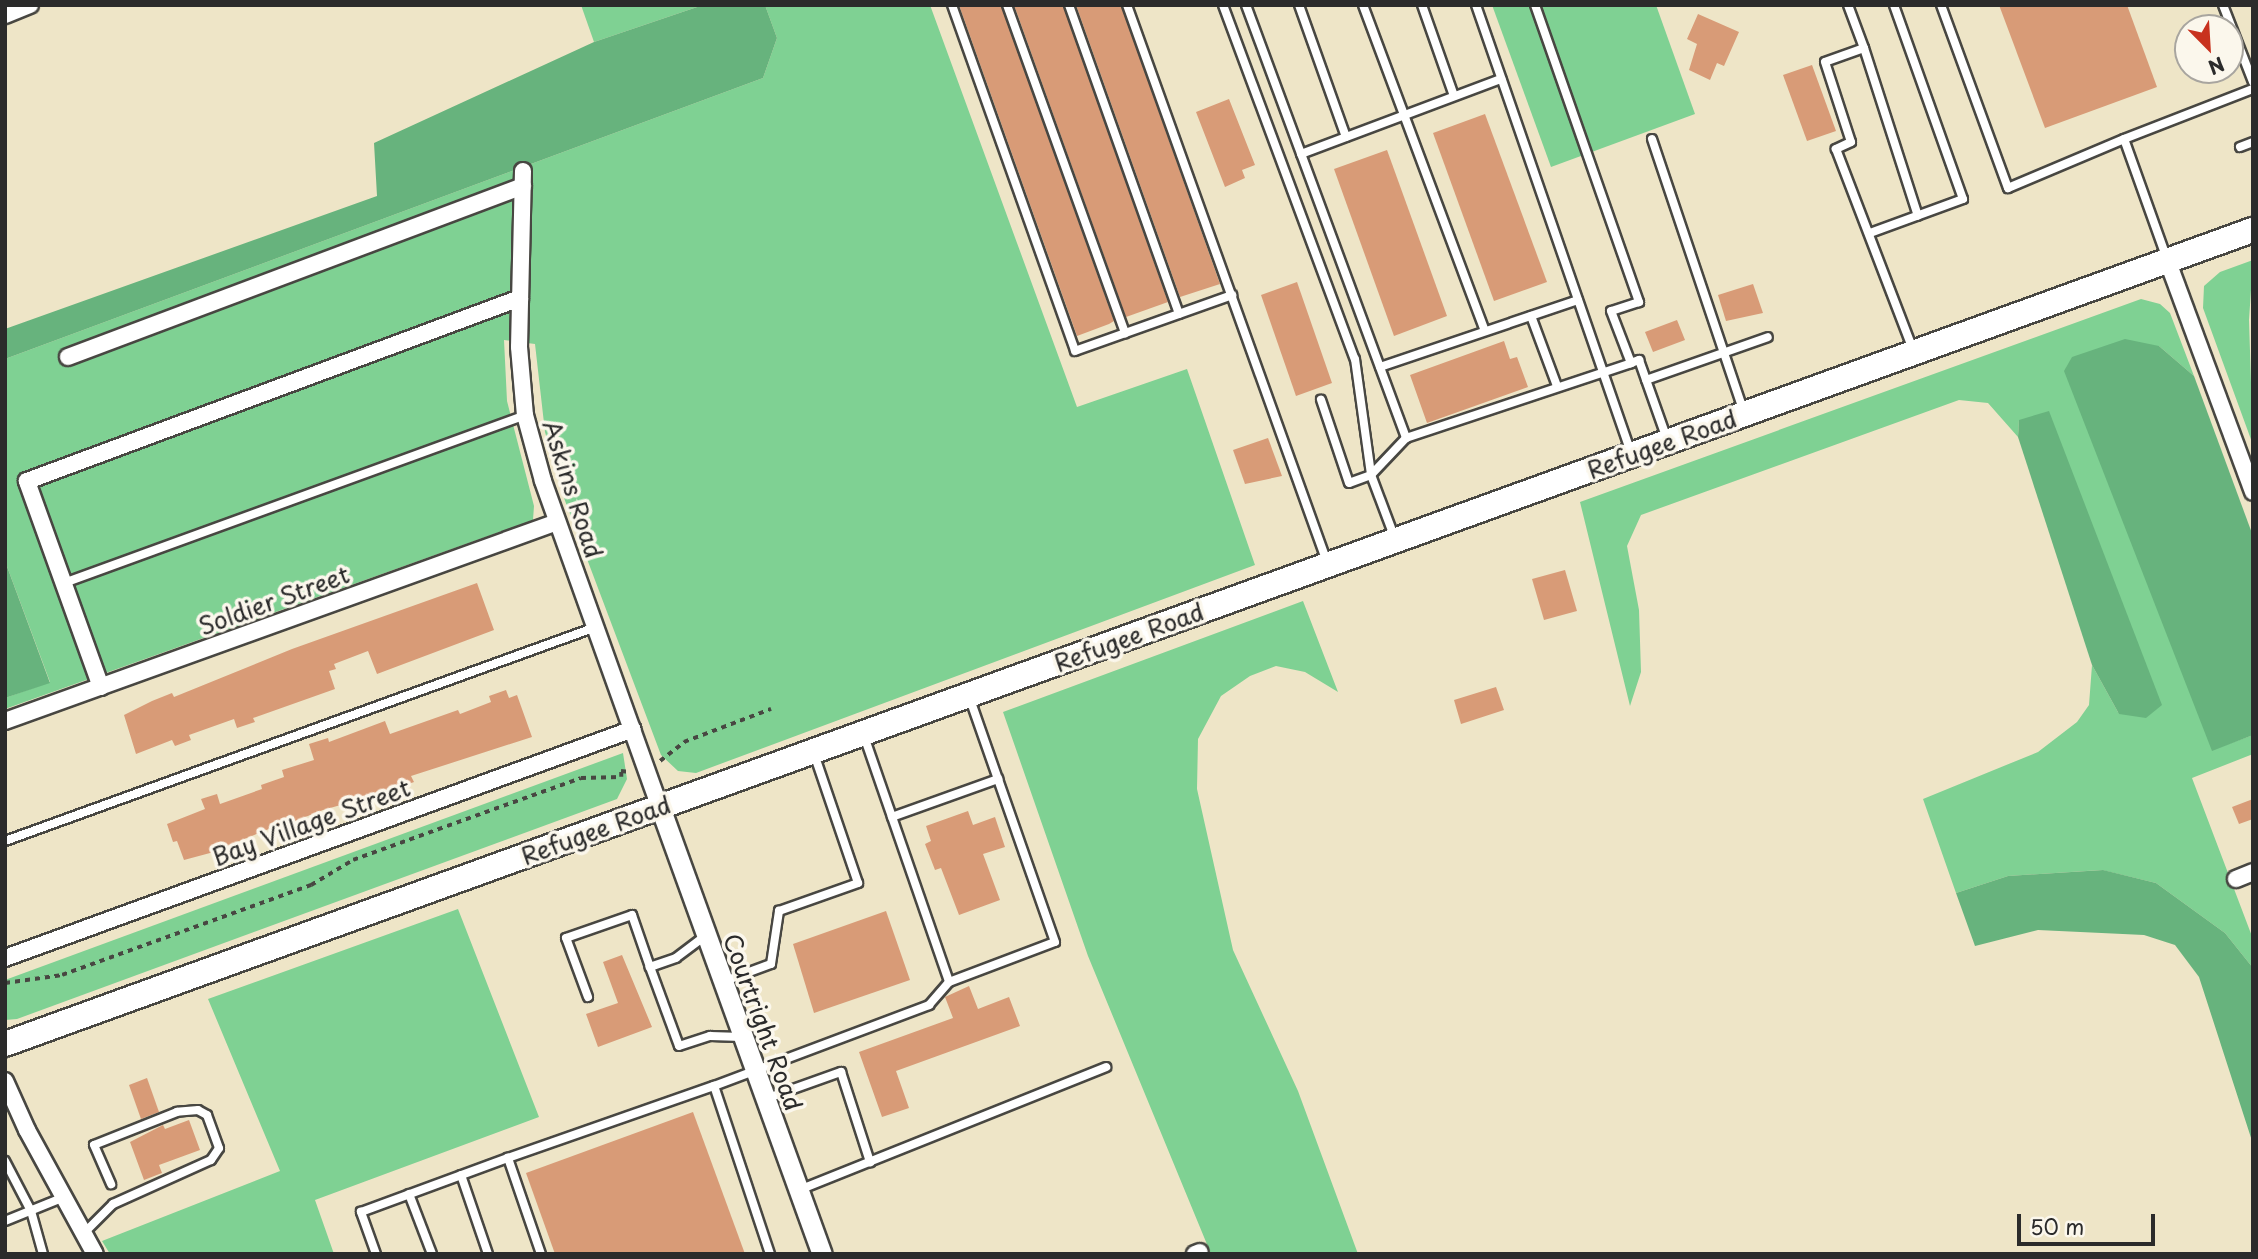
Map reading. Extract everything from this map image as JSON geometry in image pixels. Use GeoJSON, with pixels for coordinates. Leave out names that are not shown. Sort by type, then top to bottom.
{"type":"FeatureCollection","features":[{"type":"Feature","properties":{"kind":"main road","name":"Refugee Road"},"geometry":{"type":"LineString","coordinates":[[5,1044],[2253,230]]}},
{"type":"Feature","properties":{"kind":"street"},"geometry":{"type":"LineString","coordinates":[[5,15],[30,5]]}},
{"type":"Feature","properties":{"kind":"street","name":"Askins Road"},"geometry":{"type":"LineString","coordinates":[[68,357],[523,178],[520,298],[525,415],[558,522],[660,807]]}},
{"type":"Feature","properties":{"kind":"street"},"geometry":{"type":"LineString","coordinates":[[2168,262],[2253,492]]}},
{"type":"Feature","properties":{"kind":"street"},"geometry":{"type":"LineString","coordinates":[[101,687],[27,481],[40,473],[520,298]]}},
{"type":"Feature","properties":{"kind":"street","name":"Soldier Street"},"geometry":{"type":"LineString","coordinates":[[5,721],[558,522]]}},
{"type":"Feature","properties":{"kind":"street","name":"Bay Village Street"},"geometry":{"type":"LineString","coordinates":[[5,958],[633,729]]}},
{"type":"Feature","properties":{"kind":"street","name":"Courtright Road"},"geometry":{"type":"LineString","coordinates":[[660,807],[822,1254]]}},
{"type":"Feature","properties":{"kind":"street"},"geometry":{"type":"LineString","coordinates":[[2236,879],[2253,872]]}},
{"type":"Feature","properties":{"kind":"street"},"geometry":{"type":"LineString","coordinates":[[5,1081],[96,1254]]}},
{"type":"Feature","properties":{"kind":"lane"},"geometry":{"type":"LineString","coordinates":[[952,5],[1075,351],[1231,296]]}},
{"type":"Feature","properties":{"kind":"lane"},"geometry":{"type":"LineString","coordinates":[[1007,5],[1125,333]]}},
{"type":"Feature","properties":{"kind":"lane"},"geometry":{"type":"LineString","coordinates":[[1069,5],[1179,314]]}},
{"type":"Feature","properties":{"kind":"lane"},"geometry":{"type":"LineString","coordinates":[[1127,5],[1328,565]]}},
{"type":"Feature","properties":{"kind":"lane"},"geometry":{"type":"LineString","coordinates":[[1223,5],[1354,359],[1371,475],[1396,540]]}},
{"type":"Feature","properties":{"kind":"lane"},"geometry":{"type":"LineString","coordinates":[[1246,5],[1406,438]]}},
{"type":"Feature","properties":{"kind":"lane"},"geometry":{"type":"LineString","coordinates":[[1299,5],[1346,137]]}},
{"type":"Feature","properties":{"kind":"lane"},"geometry":{"type":"LineString","coordinates":[[1363,5],[1485,331]]}},
{"type":"Feature","properties":{"kind":"lane"},"geometry":{"type":"LineString","coordinates":[[1422,5],[1454,96]]}},
{"type":"Feature","properties":{"kind":"lane"},"geometry":{"type":"LineString","coordinates":[[1476,5],[1632,455]]}},
{"type":"Feature","properties":{"kind":"lane"},"geometry":{"type":"LineString","coordinates":[[1535,5],[1639,302],[1611,311],[1631,363]]}},
{"type":"Feature","properties":{"kind":"lane"},"geometry":{"type":"LineString","coordinates":[[1848,5],[1918,216]]}},
{"type":"Feature","properties":{"kind":"lane"},"geometry":{"type":"LineString","coordinates":[[1870,233],[1963,199],[1894,5]]}},
{"type":"Feature","properties":{"kind":"lane"},"geometry":{"type":"LineString","coordinates":[[1941,5],[2008,188],[2253,89]]}},
{"type":"Feature","properties":{"kind":"lane"},"geometry":{"type":"LineString","coordinates":[[2223,5],[2253,82]]}},
{"type":"Feature","properties":{"kind":"lane"},"geometry":{"type":"LineString","coordinates":[[1864,48],[1825,62],[1851,142],[1836,149],[1914,353]]}},
{"type":"Feature","properties":{"kind":"lane"},"geometry":{"type":"LineString","coordinates":[[1301,155],[1502,79]]}},
{"type":"Feature","properties":{"kind":"lane"},"geometry":{"type":"LineString","coordinates":[[1652,139],[1745,414]]}},
{"type":"Feature","properties":{"kind":"lane"},"geometry":{"type":"LineString","coordinates":[[2124,139],[2168,262]]}},
{"type":"Feature","properties":{"kind":"lane"},"geometry":{"type":"LineString","coordinates":[[2241,147],[2253,142]]}},
{"type":"Feature","properties":{"kind":"lane"},"geometry":{"type":"LineString","coordinates":[[1380,367],[1578,300]]}},
{"type":"Feature","properties":{"kind":"lane"},"geometry":{"type":"LineString","coordinates":[[1531,316],[1557,386]]}},
{"type":"Feature","properties":{"kind":"lane"},"geometry":{"type":"LineString","coordinates":[[1646,380],[1768,337]]}},
{"type":"Feature","properties":{"kind":"lane"},"geometry":{"type":"LineString","coordinates":[[1321,400],[1349,483],[1371,475],[1406,438],[1639,360],[1668,442]]}},
{"type":"Feature","properties":{"kind":"lane"},"geometry":{"type":"LineString","coordinates":[[64,583],[525,415]]}},
{"type":"Feature","properties":{"kind":"lane"},"geometry":{"type":"LineString","coordinates":[[5,841],[596,627]]}},
{"type":"Feature","properties":{"kind":"lane"},"geometry":{"type":"LineString","coordinates":[[376,1254],[360,1212],[714,1086],[754,1068],[929,1005],[949,982],[1055,942],[968,695]]}},
{"type":"Feature","properties":{"kind":"lane"},"geometry":{"type":"LineString","coordinates":[[863,733],[949,982]]}},
{"type":"Feature","properties":{"kind":"lane"},"geometry":{"type":"LineString","coordinates":[[722,982],[771,964],[779,911],[858,883],[813,751]]}},
{"type":"Feature","properties":{"kind":"lane"},"geometry":{"type":"LineString","coordinates":[[892,817],[998,779]]}},
{"type":"Feature","properties":{"kind":"lane"},"geometry":{"type":"LineString","coordinates":[[588,997],[566,938],[632,915],[679,1046],[710,1036],[743,1037]]}},
{"type":"Feature","properties":{"kind":"lane"},"geometry":{"type":"LineString","coordinates":[[650,967],[676,958],[705,936]]}},
{"type":"Feature","properties":{"kind":"lane"},"geometry":{"type":"LineString","coordinates":[[799,1190],[1106,1067]]}},
{"type":"Feature","properties":{"kind":"lane"},"geometry":{"type":"LineString","coordinates":[[765,1099],[841,1072],[870,1162]]}},
{"type":"Feature","properties":{"kind":"lane"},"geometry":{"type":"LineString","coordinates":[[714,1086],[771,1254]]}},
{"type":"Feature","properties":{"kind":"lane"},"geometry":{"type":"LineString","coordinates":[[84,1233],[113,1204],[211,1160],[219,1148],[207,1115],[198,1110],[177,1112],[94,1145],[111,1184]]}},
{"type":"Feature","properties":{"kind":"lane"},"geometry":{"type":"LineString","coordinates":[[508,1158],[541,1254]]}},
{"type":"Feature","properties":{"kind":"lane"},"geometry":{"type":"LineString","coordinates":[[5,1161],[31,1211],[44,1254]]}},
{"type":"Feature","properties":{"kind":"lane"},"geometry":{"type":"LineString","coordinates":[[461,1175],[488,1254]]}},
{"type":"Feature","properties":{"kind":"lane"},"geometry":{"type":"LineString","coordinates":[[409,1194],[432,1254]]}},
{"type":"Feature","properties":{"kind":"lane"},"geometry":{"type":"LineString","coordinates":[[5,1221],[64,1197]]}},
{"type":"Feature","properties":{"kind":"path"},"geometry":{"type":"LineString","coordinates":[[665,759],[684,741],[771,709]]}},
{"type":"Feature","properties":{"kind":"path"},"geometry":{"type":"LineString","coordinates":[[5,983],[62,975],[311,885],[346,863],[434,831],[592,775],[621,777],[621,771],[633,772]]}},
{"type":"Feature","properties":{"kind":"green space"},"geometry":{"type":"Polygon","coordinates":[[[581,5],[703,5],[594,42],[581,5]]]}},
{"type":"Feature","properties":{"kind":"green space"},"geometry":{"type":"Polygon","coordinates":[[[703,5],[765,5],[777,38],[763,78],[5,359],[5,329],[377,196],[374,143],[594,42],[703,5]]]}},
{"type":"Feature","properties":{"kind":"green space"},"geometry":{"type":"Polygon","coordinates":[[[765,5],[930,5],[1077,407],[1187,369],[1255,565],[696,773],[678,771],[661,755],[564,498],[545,432],[535,344],[504,340],[507,401],[534,506],[533,520],[5,709],[5,698],[50,682],[5,561],[5,359],[763,78],[777,38],[765,5]]]}},
{"type":"Feature","properties":{"kind":"green space"},"geometry":{"type":"Polygon","coordinates":[[[1492,5],[1656,5],[1695,114],[1551,167],[1492,5]]]}},
{"type":"Feature","properties":{"kind":"green space"},"geometry":{"type":"Polygon","coordinates":[[[2253,260],[2249,320],[2253,445],[2203,308],[2204,286],[2220,272],[2253,260]]]}},
{"type":"Feature","properties":{"kind":"green space"},"geometry":{"type":"Polygon","coordinates":[[[2141,299],[2160,304],[2170,313],[2194,376],[2159,346],[2212,750],[2253,735],[2253,754],[2192,778],[2253,939],[2253,968],[2225,933],[2156,883],[2102,870],[2008,876],[1956,893],[1923,799],[2038,752],[2077,722],[2089,705],[2092,665],[2119,714],[2019,420],[2018,437],[1988,403],[1959,400],[1641,515],[1627,546],[1639,610],[1641,672],[1630,706],[1580,502],[2141,299]]]}},
{"type":"Feature","properties":{"kind":"green space"},"geometry":{"type":"Polygon","coordinates":[[[2125,339],[2159,346],[2194,376],[2253,536],[2253,735],[2212,751],[2064,371],[2072,357],[2125,339]]]}},
{"type":"Feature","properties":{"kind":"green space"},"geometry":{"type":"Polygon","coordinates":[[[2049,411],[2162,705],[2146,718],[2119,714],[2092,665],[2018,437],[2019,420],[2049,411]]]}},
{"type":"Feature","properties":{"kind":"green space"},"geometry":{"type":"Polygon","coordinates":[[[5,561],[50,683],[5,698],[5,561]]]}},
{"type":"Feature","properties":{"kind":"green space"},"geometry":{"type":"Polygon","coordinates":[[[1303,601],[1338,692],[1305,672],[1276,666],[1250,676],[1221,696],[1198,739],[1197,789],[1233,950],[1298,1091],[1358,1254],[1211,1254],[1088,956],[1003,712],[1303,601]]]}},
{"type":"Feature","properties":{"kind":"green space"},"geometry":{"type":"Polygon","coordinates":[[[623,753],[627,779],[617,799],[17,1019],[5,1020],[5,980],[623,753]]]}},
{"type":"Feature","properties":{"kind":"green space"},"geometry":{"type":"Polygon","coordinates":[[[2103,870],[2156,883],[2225,933],[2253,968],[2253,1144],[2199,977],[2175,945],[2144,935],[2038,930],[1975,946],[1956,893],[2008,876],[2103,870]]]}},
{"type":"Feature","properties":{"kind":"green space"},"geometry":{"type":"Polygon","coordinates":[[[458,909],[539,1117],[315,1200],[334,1254],[110,1254],[102,1241],[280,1171],[208,999],[458,909]]]}},
{"type":"Feature","properties":{"kind":"building"},"geometry":{"type":"Polygon","coordinates":[[[959,5],[1001,5],[1114,321],[1109,324],[1077,336],[959,5]]]}},
{"type":"Feature","properties":{"kind":"building"},"geometry":{"type":"Polygon","coordinates":[[[1014,5],[1063,5],[1168,302],[1126,317],[1014,5]]]}},
{"type":"Feature","properties":{"kind":"building"},"geometry":{"type":"Polygon","coordinates":[[[1076,5],[1121,5],[1220,284],[1180,297],[1076,5]]]}},
{"type":"Feature","properties":{"kind":"building"},"geometry":{"type":"Polygon","coordinates":[[[1999,5],[2127,5],[2157,87],[2045,128],[1999,5]]]}},
{"type":"Feature","properties":{"kind":"building"},"geometry":{"type":"Polygon","coordinates":[[[1698,14],[1739,32],[1724,66],[1717,63],[1710,80],[1689,70],[1697,44],[1687,39],[1698,14]]]}},
{"type":"Feature","properties":{"kind":"building"},"geometry":{"type":"Polygon","coordinates":[[[1812,65],[1836,131],[1807,141],[1783,75],[1812,65]]]}},
{"type":"Feature","properties":{"kind":"building"},"geometry":{"type":"Polygon","coordinates":[[[1229,99],[1255,165],[1242,170],[1245,178],[1225,187],[1196,112],[1229,99]]]}},
{"type":"Feature","properties":{"kind":"building"},"geometry":{"type":"Polygon","coordinates":[[[1485,114],[1547,282],[1494,301],[1433,133],[1485,114]]]}},
{"type":"Feature","properties":{"kind":"building"},"geometry":{"type":"Polygon","coordinates":[[[1387,150],[1447,316],[1394,336],[1334,169],[1387,150]]]}},
{"type":"Feature","properties":{"kind":"building"},"geometry":{"type":"Polygon","coordinates":[[[1297,282],[1332,383],[1296,396],[1261,295],[1297,282]]]}},
{"type":"Feature","properties":{"kind":"building"},"geometry":{"type":"Polygon","coordinates":[[[1753,284],[1763,313],[1726,321],[1718,295],[1753,284]]]}},
{"type":"Feature","properties":{"kind":"building"},"geometry":{"type":"Polygon","coordinates":[[[1677,320],[1685,340],[1653,352],[1645,332],[1677,320]]]}},
{"type":"Feature","properties":{"kind":"building"},"geometry":{"type":"Polygon","coordinates":[[[1504,341],[1510,359],[1517,357],[1528,387],[1427,423],[1410,375],[1504,341]]]}},
{"type":"Feature","properties":{"kind":"building"},"geometry":{"type":"Polygon","coordinates":[[[1268,438],[1282,476],[1245,484],[1233,450],[1268,438]]]}},
{"type":"Feature","properties":{"kind":"building"},"geometry":{"type":"Polygon","coordinates":[[[1565,570],[1577,611],[1544,620],[1532,579],[1565,570]]]}},
{"type":"Feature","properties":{"kind":"building"},"geometry":{"type":"Polygon","coordinates":[[[477,583],[494,630],[377,674],[368,651],[334,664],[336,669],[329,671],[335,689],[253,718],[255,722],[237,728],[234,719],[189,735],[191,740],[175,746],[172,740],[136,754],[124,715],[172,693],[174,697],[292,649],[477,583]]]}},
{"type":"Feature","properties":{"kind":"building"},"geometry":{"type":"Polygon","coordinates":[[[1496,687],[1504,710],[1461,724],[1454,700],[1496,687]]]}},
{"type":"Feature","properties":{"kind":"building"},"geometry":{"type":"Polygon","coordinates":[[[506,690],[509,698],[517,695],[532,737],[411,776],[414,782],[323,810],[290,823],[292,826],[271,833],[269,829],[210,853],[184,860],[177,841],[173,842],[167,824],[205,809],[201,799],[217,794],[220,804],[262,789],[261,785],[284,777],[282,770],[314,760],[309,744],[328,738],[329,742],[385,721],[390,734],[458,710],[460,714],[491,702],[489,696],[506,690]]]}},
{"type":"Feature","properties":{"kind":"building"},"geometry":{"type":"Polygon","coordinates":[[[2253,799],[2253,819],[2239,824],[2232,807],[2253,799]]]}},
{"type":"Feature","properties":{"kind":"building"},"geometry":{"type":"Polygon","coordinates":[[[968,811],[973,825],[995,817],[1005,847],[983,854],[1000,900],[959,915],[941,868],[935,870],[925,844],[931,841],[926,826],[968,811]]]}},
{"type":"Feature","properties":{"kind":"building"},"geometry":{"type":"Polygon","coordinates":[[[886,911],[910,980],[814,1013],[793,944],[886,911]]]}},
{"type":"Feature","properties":{"kind":"building"},"geometry":{"type":"Polygon","coordinates":[[[622,955],[652,1027],[598,1047],[586,1014],[618,1003],[603,962],[622,955]]]}},
{"type":"Feature","properties":{"kind":"building"},"geometry":{"type":"Polygon","coordinates":[[[969,986],[978,1009],[1009,997],[1020,1026],[896,1071],[909,1108],[882,1117],[859,1052],[953,1018],[945,997],[969,986]]]}},
{"type":"Feature","properties":{"kind":"building"},"geometry":{"type":"Polygon","coordinates":[[[147,1078],[159,1112],[141,1119],[129,1085],[147,1078]]]}},
{"type":"Feature","properties":{"kind":"building"},"geometry":{"type":"Polygon","coordinates":[[[693,1112],[745,1254],[555,1254],[526,1173],[693,1112]]]}},
{"type":"Feature","properties":{"kind":"building"},"geometry":{"type":"Polygon","coordinates":[[[189,1120],[200,1150],[159,1165],[162,1173],[144,1180],[130,1142],[163,1125],[165,1129],[189,1120]]]}}]}
